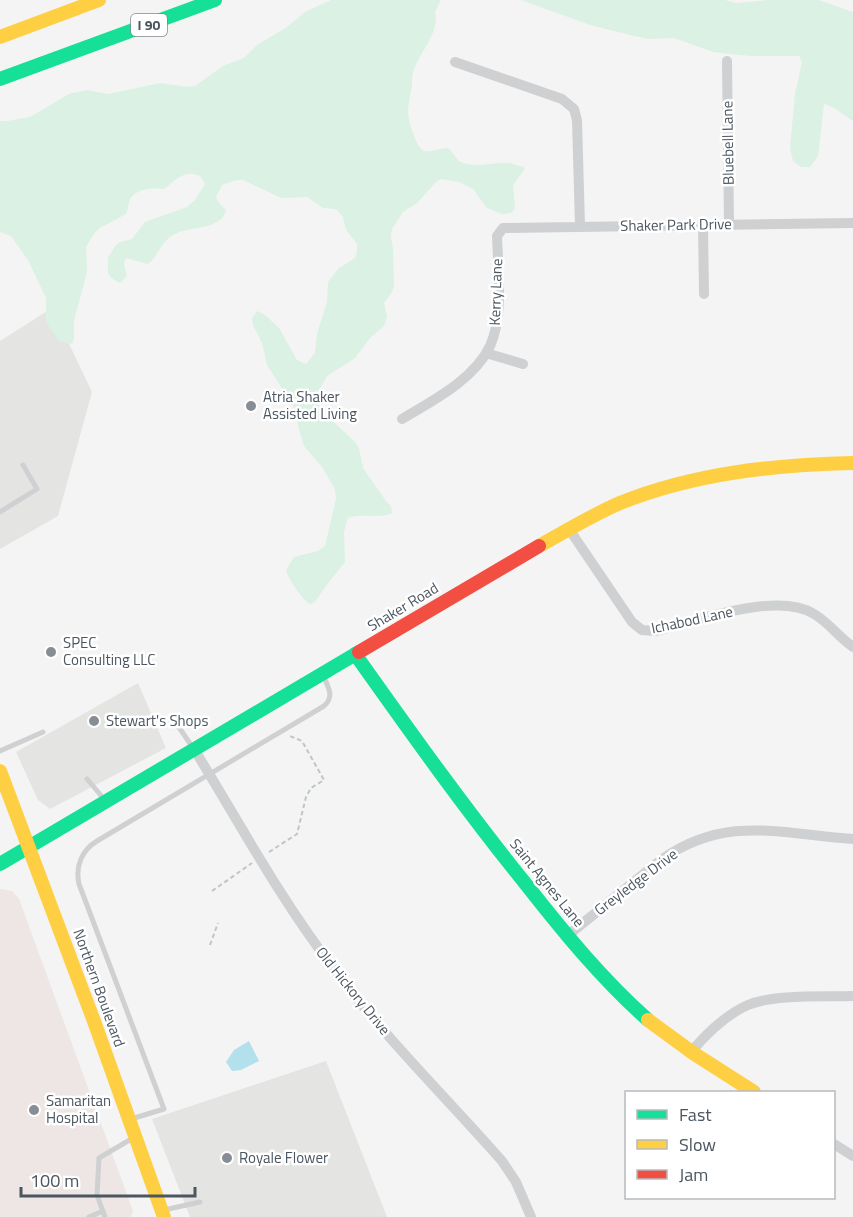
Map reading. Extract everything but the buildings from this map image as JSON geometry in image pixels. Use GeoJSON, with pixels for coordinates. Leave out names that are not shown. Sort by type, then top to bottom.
{"type":"FeatureCollection","features":[{"type":"Feature","properties":{"kind":"main road"},"geometry":{"type":"LineString","coordinates":[[0,23],[62,0]]}},
{"type":"Feature","properties":{"kind":"main road"},"geometry":{"type":"LineString","coordinates":[[0,37],[99,0]]}},
{"type":"Feature","properties":{"kind":"main road","name":"I 90"},"geometry":{"type":"LineString","coordinates":[[0,79],[215,0]]}},
{"type":"Feature","properties":{"kind":"main road"},"geometry":{"type":"LineString","coordinates":[[0,89],[83,50]]}},
{"type":"Feature","properties":{"kind":"main road","name":"Shaker Road"},"geometry":{"type":"LineString","coordinates":[[0,864],[105,800],[569,529],[637,497],[703,477],[774,466],[853,463]]}},
{"type":"Feature","properties":{"kind":"main road","name":"Saint Agnes Lane"},"geometry":{"type":"LineString","coordinates":[[355,654],[475,819],[567,936],[636,1010],[691,1052],[752,1091]]}},
{"type":"Feature","properties":{"kind":"main road","name":"Northern Boulevard"},"geometry":{"type":"LineString","coordinates":[[0,771],[163,1214]]}},
{"type":"Feature","properties":{"kind":"street","name":"Bluebell Lane"},"geometry":{"type":"LineString","coordinates":[[727,61],[729,225]]}},
{"type":"Feature","properties":{"kind":"street"},"geometry":{"type":"LineString","coordinates":[[455,62],[562,99],[572,105],[577,120],[580,226]]}},
{"type":"Feature","properties":{"kind":"street","name":"Shaker Park Drive"},"geometry":{"type":"LineString","coordinates":[[500,230],[506,227],[853,224]]}},
{"type":"Feature","properties":{"kind":"street"},"geometry":{"type":"LineString","coordinates":[[703,226],[704,294]]}},
{"type":"Feature","properties":{"kind":"street","name":"Kerry Lane"},"geometry":{"type":"LineString","coordinates":[[402,419],[455,385],[474,368],[492,343],[497,318],[497,236],[500,230]]}},
{"type":"Feature","properties":{"kind":"street"},"geometry":{"type":"LineString","coordinates":[[486,353],[523,364]]}},
{"type":"Feature","properties":{"kind":"street","name":"Ichabod Lane"},"geometry":{"type":"LineString","coordinates":[[569,529],[632,622],[642,630],[656,631],[760,606],[783,606],[813,613],[853,647]]}},
{"type":"Feature","properties":{"kind":"street","name":"Old Hickory Drive"},"geometry":{"type":"LineString","coordinates":[[194,749],[288,906],[346,986],[502,1161],[516,1182],[531,1217]]}},
{"type":"Feature","properties":{"kind":"street","name":"Greyledge Drive"},"geometry":{"type":"LineString","coordinates":[[567,936],[661,860],[677,849],[700,839],[725,832],[745,830],[853,839]]}},
{"type":"Feature","properties":{"kind":"street"},"geometry":{"type":"LineString","coordinates":[[691,1052],[720,1022],[756,1002],[774,999],[853,996]]}},
{"type":"Feature","properties":{"kind":"street"},"geometry":{"type":"LineString","coordinates":[[835,1145],[853,1156]]}},
{"type":"Feature","properties":{"kind":"lane"},"geometry":{"type":"LineString","coordinates":[[0,512],[37,489],[23,465]]}},
{"type":"Feature","properties":{"kind":"lane"},"geometry":{"type":"LineString","coordinates":[[129,1119],[164,1109],[81,888],[78,874],[84,853],[93,843],[325,705],[330,693],[322,674]]}},
{"type":"Feature","properties":{"kind":"lane"},"geometry":{"type":"LineString","coordinates":[[172,717],[194,749]]}},
{"type":"Feature","properties":{"kind":"lane"},"geometry":{"type":"LineString","coordinates":[[0,751],[43,732]]}},
{"type":"Feature","properties":{"kind":"lane"},"geometry":{"type":"LineString","coordinates":[[87,779],[105,800]]}},
{"type":"Feature","properties":{"kind":"lane"},"geometry":{"type":"LineString","coordinates":[[89,1217],[104,1214],[97,1195],[99,1158],[135,1136]]}},
{"type":"Feature","properties":{"kind":"lane"},"geometry":{"type":"LineString","coordinates":[[163,1214],[200,1202]]}},
{"type":"Feature","properties":{"kind":"path"},"geometry":{"type":"LineString","coordinates":[[212,891],[297,834],[306,797],[311,788],[324,780],[302,741],[287,735]]}},
{"type":"Feature","properties":{"kind":"path"},"geometry":{"type":"LineString","coordinates":[[210,945],[218,923]]}},
{"type":"Feature","properties":{"kind":"shaded area"},"geometry":{"type":"Polygon","coordinates":[[[52,308],[92,392],[58,516],[0,549],[0,341],[52,308]]]}},
{"type":"Feature","properties":{"kind":"shaded area"},"geometry":{"type":"Polygon","coordinates":[[[138,683],[166,748],[50,809],[38,800],[16,752],[138,683]]]}},
{"type":"Feature","properties":{"kind":"shaded area"},"geometry":{"type":"Polygon","coordinates":[[[0,889],[12,891],[19,899],[133,1211],[131,1217],[0,1217],[0,889]]]}},
{"type":"Feature","properties":{"kind":"shaded area"},"geometry":{"type":"Polygon","coordinates":[[[326,1061],[387,1217],[190,1217],[152,1119],[326,1061]]]}},
{"type":"Feature","properties":{"kind":"green space"},"geometry":{"type":"Polygon","coordinates":[[[331,0],[441,0],[435,12],[435,28],[413,74],[408,113],[415,139],[425,151],[448,148],[459,161],[467,164],[510,163],[524,167],[524,170],[513,185],[515,208],[511,213],[502,214],[487,208],[473,189],[459,182],[441,179],[417,203],[403,212],[392,229],[394,286],[384,303],[387,316],[384,326],[371,337],[355,358],[327,376],[321,387],[318,401],[321,410],[359,448],[363,468],[391,506],[392,513],[383,516],[348,518],[344,532],[345,562],[315,602],[310,604],[303,598],[286,570],[294,557],[318,551],[325,546],[336,499],[335,489],[322,467],[304,446],[295,409],[267,365],[262,343],[252,318],[257,311],[265,315],[279,328],[297,360],[306,364],[315,353],[317,334],[327,302],[328,282],[339,268],[355,258],[357,251],[357,244],[346,230],[343,217],[336,209],[323,208],[307,197],[281,198],[243,180],[237,180],[222,185],[216,197],[226,210],[218,221],[171,236],[148,264],[126,258],[124,264],[127,276],[120,283],[111,278],[108,273],[108,258],[115,246],[132,239],[145,222],[187,207],[195,200],[205,184],[200,176],[189,174],[180,176],[164,189],[141,191],[130,199],[126,214],[100,228],[86,247],[87,272],[74,321],[74,338],[72,344],[59,341],[46,322],[46,298],[28,260],[11,236],[0,232],[0,121],[30,117],[69,94],[87,90],[108,94],[160,83],[195,86],[223,66],[244,58],[257,45],[287,27],[305,12],[331,0]]]}},
{"type":"Feature","properties":{"kind":"green space"},"geometry":{"type":"Polygon","coordinates":[[[521,0],[725,0],[737,3],[768,0],[819,0],[853,12],[853,121],[835,108],[824,104],[818,156],[810,167],[801,167],[793,161],[790,148],[795,94],[802,62],[799,56],[750,56],[713,52],[674,38],[648,39],[590,25],[521,0]]]}},
{"type":"Feature","properties":{"kind":"water"},"geometry":{"type":"Polygon","coordinates":[[[249,1041],[259,1061],[241,1070],[232,1071],[226,1062],[234,1050],[249,1041]]]}},
{"type":"Feature","properties":{"kind":"traffic: fast"},"geometry":{"type":"LineString","coordinates":[[0,79],[215,0]]}},
{"type":"Feature","properties":{"kind":"traffic: fast"},"geometry":{"type":"LineString","coordinates":[[0,864],[359,652]]}},
{"type":"Feature","properties":{"kind":"traffic: fast"},"geometry":{"type":"LineString","coordinates":[[355,654],[506,860],[600,973],[648,1020]]}},
{"type":"Feature","properties":{"kind":"traffic: slow"},"geometry":{"type":"LineString","coordinates":[[0,37],[99,0]]}},
{"type":"Feature","properties":{"kind":"traffic: slow"},"geometry":{"type":"LineString","coordinates":[[539,546],[620,503],[677,484],[735,472],[853,463]]}},
{"type":"Feature","properties":{"kind":"traffic: slow"},"geometry":{"type":"LineString","coordinates":[[0,771],[95,1024],[164,1217]]}},
{"type":"Feature","properties":{"kind":"traffic: slow"},"geometry":{"type":"LineString","coordinates":[[648,1020],[693,1053],[752,1091]]}},
{"type":"Feature","properties":{"kind":"traffic: jam"},"geometry":{"type":"LineString","coordinates":[[359,652],[539,546]]}},
{"type":"Feature","properties":{"kind":"place","name":"Atria Shaker Assisted Living"},"geometry":{"type":"Point","coordinates":[251,406]}},
{"type":"Feature","properties":{"kind":"place","name":"SPEC Consulting LLC"},"geometry":{"type":"Point","coordinates":[51,652]}},
{"type":"Feature","properties":{"kind":"place","name":"Stewart's Shops"},"geometry":{"type":"Point","coordinates":[94,721]}},
{"type":"Feature","properties":{"kind":"place","name":"Samaritan Hospital"},"geometry":{"type":"Point","coordinates":[34,1110]}},
{"type":"Feature","properties":{"kind":"place","name":"Royale Flower"},"geometry":{"type":"Point","coordinates":[227,1158]}}]}
